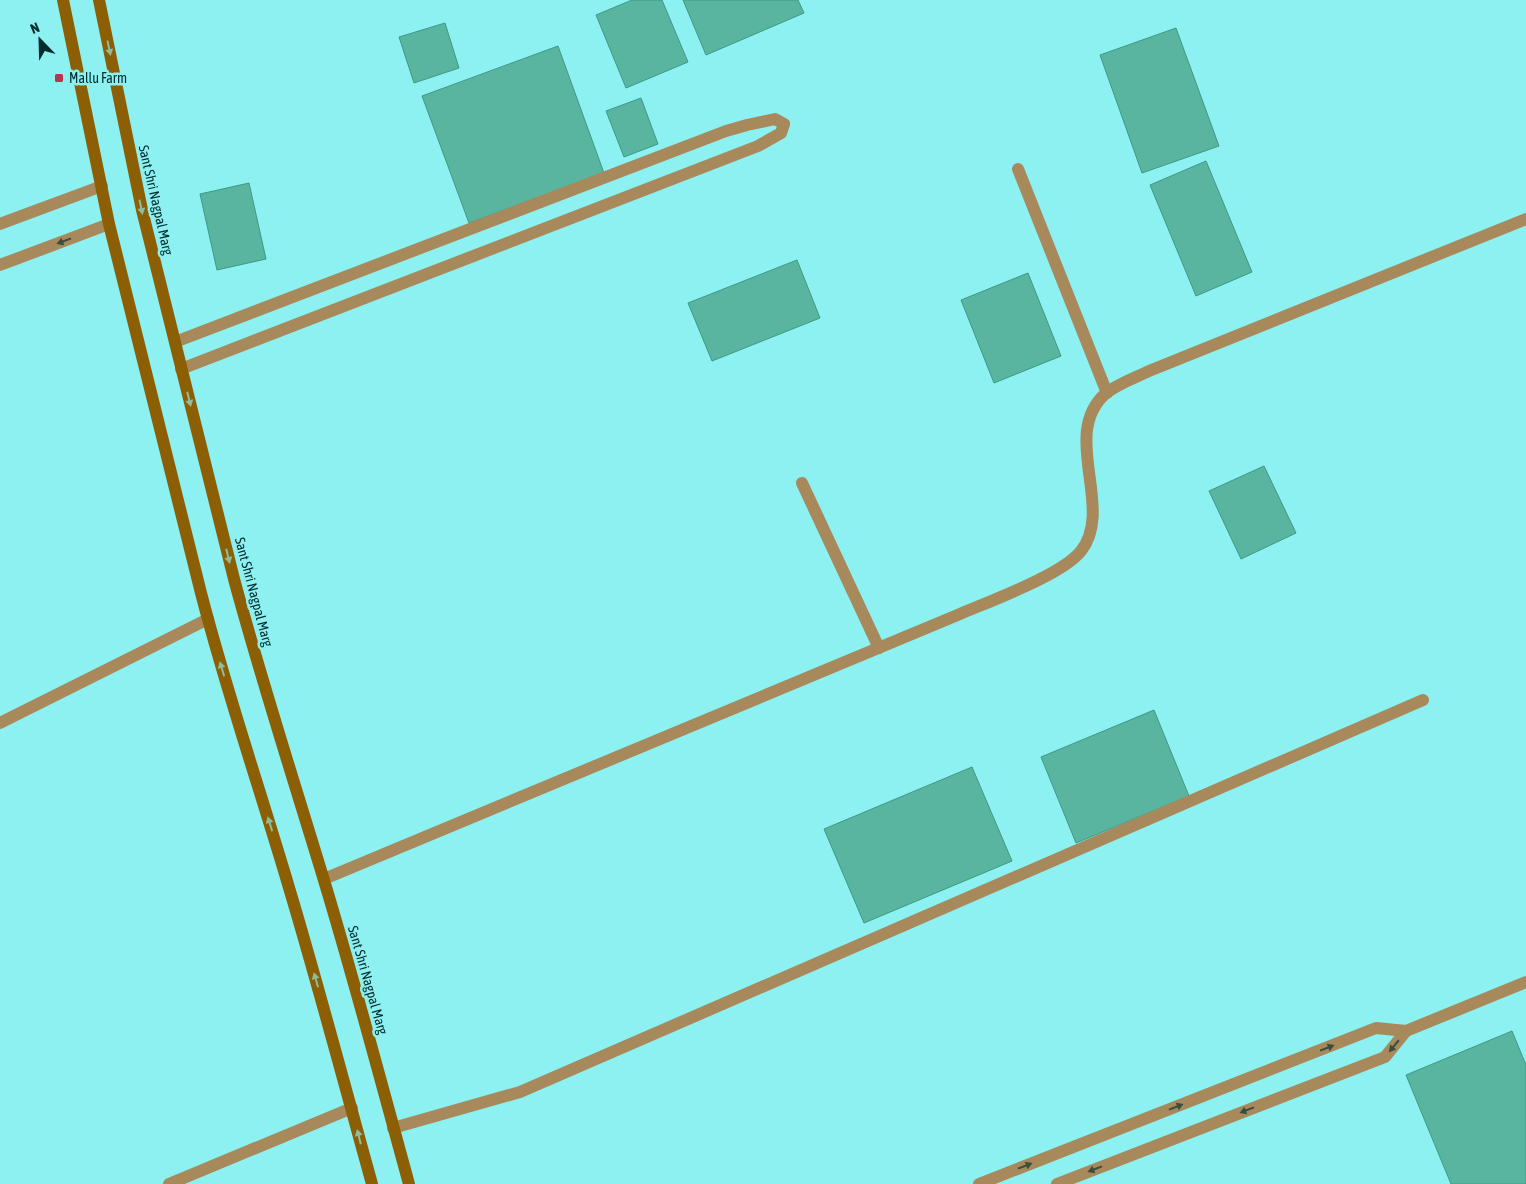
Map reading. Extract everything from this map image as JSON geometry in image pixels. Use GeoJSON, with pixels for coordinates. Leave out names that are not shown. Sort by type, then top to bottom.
{"type":"FeatureCollection","features":[{"type":"Feature","properties":{"kind":"main road"},"geometry":{"type":"LineString","coordinates":[[64,0],[109,224],[208,619],[291,893],[372,1184]]}},
{"type":"Feature","properties":{"kind":"main road","name":"Sant Shri Nagpal Marg"},"geometry":{"type":"LineString","coordinates":[[99,0],[142,210],[247,627],[324,879],[409,1184]]}},
{"type":"Feature","properties":{"kind":"street"},"geometry":{"type":"LineString","coordinates":[[175,342],[726,131],[775,119],[784,124],[781,133],[758,146],[181,369]]}},
{"type":"Feature","properties":{"kind":"street"},"geometry":{"type":"LineString","coordinates":[[1018,170],[1107,392]]}},
{"type":"Feature","properties":{"kind":"street"},"geometry":{"type":"LineString","coordinates":[[0,224],[102,186]]}},
{"type":"Feature","properties":{"kind":"street"},"geometry":{"type":"LineString","coordinates":[[324,879],[960,614],[1038,580],[1064,566],[1082,551],[1091,531],[1093,517],[1086,438],[1088,424],[1096,406],[1107,392],[1150,371],[1526,218]]}},
{"type":"Feature","properties":{"kind":"street"},"geometry":{"type":"LineString","coordinates":[[0,265],[109,224]]}},
{"type":"Feature","properties":{"kind":"street"},"geometry":{"type":"LineString","coordinates":[[802,482],[879,648]]}},
{"type":"Feature","properties":{"kind":"street"},"geometry":{"type":"LineString","coordinates":[[0,723],[208,619]]}},
{"type":"Feature","properties":{"kind":"street"},"geometry":{"type":"LineString","coordinates":[[393,1128],[520,1092],[1422,700]]}},
{"type":"Feature","properties":{"kind":"street"},"geometry":{"type":"LineString","coordinates":[[979,1184],[1376,1028],[1406,1031],[1526,982]]}},
{"type":"Feature","properties":{"kind":"street"},"geometry":{"type":"LineString","coordinates":[[1057,1184],[1385,1057],[1406,1031]]}},
{"type":"Feature","properties":{"kind":"street"},"geometry":{"type":"LineString","coordinates":[[169,1184],[352,1108]]}},
{"type":"Feature","properties":{"kind":"building"},"geometry":{"type":"Polygon","coordinates":[[[632,0],[662,0],[688,62],[626,88],[596,15],[632,0]]]}},
{"type":"Feature","properties":{"kind":"building"},"geometry":{"type":"Polygon","coordinates":[[[683,0],[798,0],[804,13],[706,55],[683,0]]]}},
{"type":"Feature","properties":{"kind":"building"},"geometry":{"type":"Polygon","coordinates":[[[445,23],[459,68],[414,83],[399,37],[445,23]]]}},
{"type":"Feature","properties":{"kind":"building"},"geometry":{"type":"Polygon","coordinates":[[[1176,28],[1219,146],[1142,173],[1100,55],[1176,28]]]}},
{"type":"Feature","properties":{"kind":"building"},"geometry":{"type":"Polygon","coordinates":[[[558,46],[604,173],[469,223],[422,96],[558,46]]]}},
{"type":"Feature","properties":{"kind":"building"},"geometry":{"type":"Polygon","coordinates":[[[641,98],[658,144],[624,157],[606,111],[641,98]]]}},
{"type":"Feature","properties":{"kind":"building"},"geometry":{"type":"Polygon","coordinates":[[[1206,161],[1252,272],[1196,296],[1150,185],[1206,161]]]}},
{"type":"Feature","properties":{"kind":"building"},"geometry":{"type":"Polygon","coordinates":[[[249,183],[266,259],[217,270],[200,194],[249,183]]]}},
{"type":"Feature","properties":{"kind":"building"},"geometry":{"type":"Polygon","coordinates":[[[797,260],[820,318],[712,361],[688,303],[797,260]]]}},
{"type":"Feature","properties":{"kind":"building"},"geometry":{"type":"Polygon","coordinates":[[[1028,273],[1061,356],[994,383],[961,300],[1028,273]]]}},
{"type":"Feature","properties":{"kind":"building"},"geometry":{"type":"Polygon","coordinates":[[[1264,466],[1296,533],[1241,559],[1209,491],[1264,466]]]}},
{"type":"Feature","properties":{"kind":"building"},"geometry":{"type":"Polygon","coordinates":[[[1154,710],[1189,796],[1076,843],[1041,757],[1154,710]]]}},
{"type":"Feature","properties":{"kind":"building"},"geometry":{"type":"Polygon","coordinates":[[[972,767],[1012,861],[864,923],[824,829],[972,767]]]}},
{"type":"Feature","properties":{"kind":"building"},"geometry":{"type":"Polygon","coordinates":[[[1512,1031],[1526,1065],[1526,1184],[1451,1184],[1406,1075],[1512,1031]]]}},
{"type":"Feature","properties":{"kind":"place","name":"Mallu Farm"},"geometry":{"type":"Point","coordinates":[59,78]}}]}
